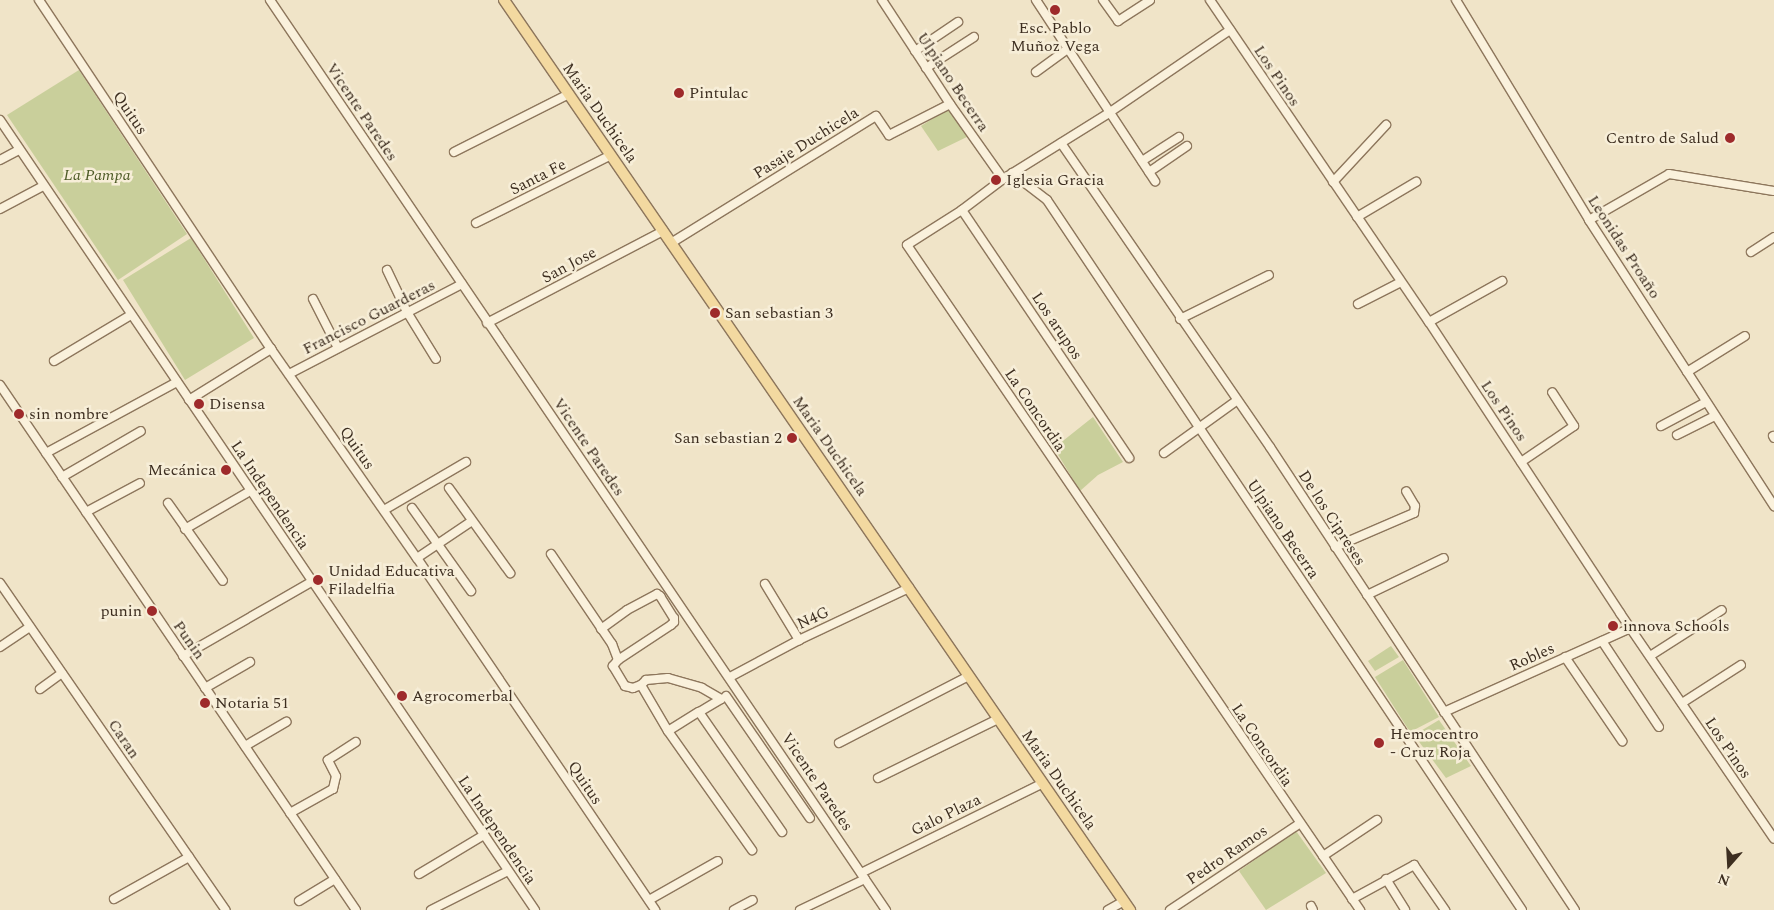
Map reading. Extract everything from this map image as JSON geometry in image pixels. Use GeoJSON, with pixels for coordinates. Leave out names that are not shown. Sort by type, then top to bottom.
{"type":"FeatureCollection","features":[{"type":"Feature","properties":{"kind":"main road","name":"Maria Duchicela"},"geometry":{"type":"LineString","coordinates":[[504,0],[1130,910]]}},
{"type":"Feature","properties":{"kind":"street","name":"Quitus"},"geometry":{"type":"LineString","coordinates":[[39,0],[271,349],[417,558],[655,910]]}},
{"type":"Feature","properties":{"kind":"street","name":"Vicente Paredes"},"geometry":{"type":"LineString","coordinates":[[270,0],[886,910]]}},
{"type":"Feature","properties":{"kind":"street","name":"Ulpiano Becerra"},"geometry":{"type":"LineString","coordinates":[[882,0],[950,104],[1004,179]]}},
{"type":"Feature","properties":{"kind":"street"},"geometry":{"type":"LineString","coordinates":[[1036,0],[1155,180]]}},
{"type":"Feature","properties":{"kind":"street"},"geometry":{"type":"LineString","coordinates":[[1103,0],[1118,21],[1144,2]]}},
{"type":"Feature","properties":{"kind":"street","name":"Los Pinos"},"geometry":{"type":"LineString","coordinates":[[1210,0],[1429,322],[1631,628],[1774,839]]}},
{"type":"Feature","properties":{"kind":"street","name":"Leonidas Proaño"},"geometry":{"type":"LineString","coordinates":[[1456,0],[1589,220],[1774,506]]}},
{"type":"Feature","properties":{"kind":"street"},"geometry":{"type":"LineString","coordinates":[[915,51],[958,22]]}},
{"type":"Feature","properties":{"kind":"street","name":"La Concordia"},"geometry":{"type":"LineString","coordinates":[[1230,30],[1061,144],[1012,173],[962,210],[907,245],[1299,824],[1323,856],[1357,909]]}},
{"type":"Feature","properties":{"kind":"street"},"geometry":{"type":"LineString","coordinates":[[926,68],[974,36]]}},
{"type":"Feature","properties":{"kind":"street"},"geometry":{"type":"LineString","coordinates":[[1036,72],[1068,49]]}},
{"type":"Feature","properties":{"kind":"street"},"geometry":{"type":"LineString","coordinates":[[454,152],[568,94]]}},
{"type":"Feature","properties":{"kind":"street","name":"Pasaje Duchicela"},"geometry":{"type":"LineString","coordinates":[[671,243],[876,116],[889,135],[950,104]]}},
{"type":"Feature","properties":{"kind":"street","name":"La Independencia"},"geometry":{"type":"LineString","coordinates":[[0,120],[130,315],[190,400],[311,582],[535,910]]}},
{"type":"Feature","properties":{"kind":"street"},"geometry":{"type":"LineString","coordinates":[[1334,182],[1386,125]]}},
{"type":"Feature","properties":{"kind":"street"},"geometry":{"type":"LineString","coordinates":[[1142,162],[1179,137]]}},
{"type":"Feature","properties":{"kind":"street","name":"De los Cipreses"},"geometry":{"type":"LineString","coordinates":[[1061,144],[1236,401],[1270,447],[1575,910]]}},
{"type":"Feature","properties":{"kind":"street"},"geometry":{"type":"LineString","coordinates":[[1149,172],[1187,146]]}},
{"type":"Feature","properties":{"kind":"street"},"geometry":{"type":"LineString","coordinates":[[0,160],[19,150]]}},
{"type":"Feature","properties":{"kind":"street","name":"Santa Fe"},"geometry":{"type":"LineString","coordinates":[[476,223],[611,155]]}},
{"type":"Feature","properties":{"kind":"street","name":"Ulpiano Becerra"},"geometry":{"type":"LineString","coordinates":[[1012,173],[1047,200],[1522,910]]}},
{"type":"Feature","properties":{"kind":"street"},"geometry":{"type":"LineString","coordinates":[[1589,220],[1669,174],[1774,191]]}},
{"type":"Feature","properties":{"kind":"street"},"geometry":{"type":"LineString","coordinates":[[1357,217],[1416,182]]}},
{"type":"Feature","properties":{"kind":"street"},"geometry":{"type":"LineString","coordinates":[[0,209],[43,186]]}},
{"type":"Feature","properties":{"kind":"street","name":"Los arupos"},"geometry":{"type":"LineString","coordinates":[[962,210],[1129,458]]}},
{"type":"Feature","properties":{"kind":"street","name":"San Jose"},"geometry":{"type":"LineString","coordinates":[[487,323],[663,231]]}},
{"type":"Feature","properties":{"kind":"street"},"geometry":{"type":"LineString","coordinates":[[1751,252],[1774,237]]}},
{"type":"Feature","properties":{"kind":"street"},"geometry":{"type":"LineString","coordinates":[[387,270],[407,312],[436,359]]}},
{"type":"Feature","properties":{"kind":"street"},"geometry":{"type":"LineString","coordinates":[[1180,319],[1269,275]]}},
{"type":"Feature","properties":{"kind":"street"},"geometry":{"type":"LineString","coordinates":[[1429,322],[1502,281]]}},
{"type":"Feature","properties":{"kind":"street"},"geometry":{"type":"LineString","coordinates":[[1358,304],[1401,282]]}},
{"type":"Feature","properties":{"kind":"street","name":"Francisco Guarderas"},"geometry":{"type":"LineString","coordinates":[[290,374],[462,284]]}},
{"type":"Feature","properties":{"kind":"street"},"geometry":{"type":"LineString","coordinates":[[313,299],[338,348]]}},
{"type":"Feature","properties":{"kind":"street"},"geometry":{"type":"LineString","coordinates":[[54,361],[130,315]]}},
{"type":"Feature","properties":{"kind":"street"},"geometry":{"type":"LineString","coordinates":[[1687,372],[1745,336]]}},
{"type":"Feature","properties":{"kind":"street"},"geometry":{"type":"LineString","coordinates":[[190,400],[271,349]]}},
{"type":"Feature","properties":{"kind":"street"},"geometry":{"type":"LineString","coordinates":[[46,453],[177,382]]}},
{"type":"Feature","properties":{"kind":"street","name":"Punin"},"geometry":{"type":"LineString","coordinates":[[0,386],[356,910]]}},
{"type":"Feature","properties":{"kind":"street"},"geometry":{"type":"LineString","coordinates":[[1521,462],[1574,426],[1552,392]]}},
{"type":"Feature","properties":{"kind":"street"},"geometry":{"type":"LineString","coordinates":[[1164,453],[1236,401]]}},
{"type":"Feature","properties":{"kind":"street"},"geometry":{"type":"LineString","coordinates":[[1661,426],[1706,402]]}},
{"type":"Feature","properties":{"kind":"street"},"geometry":{"type":"LineString","coordinates":[[1678,436],[1715,416]]}},
{"type":"Feature","properties":{"kind":"street"},"geometry":{"type":"LineString","coordinates":[[62,476],[141,431]]}},
{"type":"Feature","properties":{"kind":"street"},"geometry":{"type":"LineString","coordinates":[[384,510],[466,462]]}},
{"type":"Feature","properties":{"kind":"street"},"geometry":{"type":"LineString","coordinates":[[86,512],[140,483]]}},
{"type":"Feature","properties":{"kind":"street"},"geometry":{"type":"LineString","coordinates":[[449,488],[510,573]]}},
{"type":"Feature","properties":{"kind":"street"},"geometry":{"type":"LineString","coordinates":[[185,529],[250,491]]}},
{"type":"Feature","properties":{"kind":"street"},"geometry":{"type":"LineString","coordinates":[[1335,547],[1414,513],[1415,506],[1406,491]]}},
{"type":"Feature","properties":{"kind":"street"},"geometry":{"type":"LineString","coordinates":[[168,503],[223,581]]}},
{"type":"Feature","properties":{"kind":"street"},"geometry":{"type":"LineString","coordinates":[[412,508],[471,591]]}},
{"type":"Feature","properties":{"kind":"street"},"geometry":{"type":"LineString","coordinates":[[417,558],[472,521]]}},
{"type":"Feature","properties":{"kind":"street"},"geometry":{"type":"LineString","coordinates":[[551,554],[612,644],[618,660]]}},
{"type":"Feature","properties":{"kind":"street"},"geometry":{"type":"LineString","coordinates":[[1366,595],[1444,558]]}},
{"type":"Feature","properties":{"kind":"street"},"geometry":{"type":"LineString","coordinates":[[183,656],[311,582]]}},
{"type":"Feature","properties":{"kind":"street","name":"Caran"},"geometry":{"type":"LineString","coordinates":[[0,583],[226,910]]}},
{"type":"Feature","properties":{"kind":"street"},"geometry":{"type":"LineString","coordinates":[[765,584],[800,640]]}},
{"type":"Feature","properties":{"kind":"street","name":"N4G"},"geometry":{"type":"LineString","coordinates":[[730,677],[800,640],[909,588]]}},
{"type":"Feature","properties":{"kind":"street"},"geometry":{"type":"LineString","coordinates":[[601,629],[626,610],[657,594],[660,596],[674,618],[674,622],[618,660],[613,666],[625,686],[633,688],[641,685],[646,680],[668,678],[702,688],[723,698],[810,818]]}},
{"type":"Feature","properties":{"kind":"street"},"geometry":{"type":"LineString","coordinates":[[1650,656],[1722,610]]}},
{"type":"Feature","properties":{"kind":"street"},"geometry":{"type":"LineString","coordinates":[[0,647],[30,627]]}},
{"type":"Feature","properties":{"kind":"street","name":"Robles"},"geometry":{"type":"LineString","coordinates":[[1444,712],[1631,628]]}},
{"type":"Feature","properties":{"kind":"street"},"geometry":{"type":"LineString","coordinates":[[1602,641],[1659,727]]}},
{"type":"Feature","properties":{"kind":"street"},"geometry":{"type":"LineString","coordinates":[[1565,657],[1622,741]]}},
{"type":"Feature","properties":{"kind":"street"},"geometry":{"type":"LineString","coordinates":[[205,688],[250,662]]}},
{"type":"Feature","properties":{"kind":"street"},"geometry":{"type":"LineString","coordinates":[[1682,703],[1741,665]]}},
{"type":"Feature","properties":{"kind":"street"},"geometry":{"type":"LineString","coordinates":[[40,689],[62,674]]}},
{"type":"Feature","properties":{"kind":"street"},"geometry":{"type":"LineString","coordinates":[[839,743],[969,676]]}},
{"type":"Feature","properties":{"kind":"street"},"geometry":{"type":"LineString","coordinates":[[641,685],[668,731],[752,850]]}},
{"type":"Feature","properties":{"kind":"street"},"geometry":{"type":"LineString","coordinates":[[668,731],[738,689]]}},
{"type":"Feature","properties":{"kind":"street"},"geometry":{"type":"LineString","coordinates":[[699,712],[782,832]]}},
{"type":"Feature","properties":{"kind":"street"},"geometry":{"type":"LineString","coordinates":[[878,778],[998,719]]}},
{"type":"Feature","properties":{"kind":"street"},"geometry":{"type":"LineString","coordinates":[[245,746],[286,722]]}},
{"type":"Feature","properties":{"kind":"street"},"geometry":{"type":"LineString","coordinates":[[290,812],[333,789],[336,776],[328,760],[356,742]]}},
{"type":"Feature","properties":{"kind":"street","name":"Galo Plaza"},"geometry":{"type":"LineString","coordinates":[[800,910],[1043,783]]}},
{"type":"Feature","properties":{"kind":"street"},"geometry":{"type":"LineString","coordinates":[[1323,856],[1377,820]]}},
{"type":"Feature","properties":{"kind":"street","name":"Pedro Ramos"},"geometry":{"type":"LineString","coordinates":[[1170,910],[1299,824]]}},
{"type":"Feature","properties":{"kind":"street"},"geometry":{"type":"LineString","coordinates":[[419,874],[484,835]]}},
{"type":"Feature","properties":{"kind":"street"},"geometry":{"type":"LineString","coordinates":[[114,899],[189,857]]}},
{"type":"Feature","properties":{"kind":"street"},"geometry":{"type":"LineString","coordinates":[[648,900],[718,861]]}},
{"type":"Feature","properties":{"kind":"street"},"geometry":{"type":"LineString","coordinates":[[1352,899],[1414,865],[1445,910]]}},
{"type":"Feature","properties":{"kind":"street"},"geometry":{"type":"LineString","coordinates":[[430,910],[508,871]]}},
{"type":"Feature","properties":{"kind":"street"},"geometry":{"type":"LineString","coordinates":[[299,901],[335,879]]}},
{"type":"Feature","properties":{"kind":"street"},"geometry":{"type":"LineString","coordinates":[[1386,879],[1406,910]]}},
{"type":"Feature","properties":{"kind":"street"},"geometry":{"type":"LineString","coordinates":[[734,910],[753,900]]}},
{"type":"Feature","properties":{"kind":"street"},"geometry":{"type":"LineString","coordinates":[[1108,910],[1124,901]]}},
{"type":"Feature","properties":{"kind":"green space","name":"La Pampa"},"geometry":{"type":"Polygon","coordinates":[[[79,70],[187,234],[118,280],[7,115],[79,70]]]}},
{"type":"Feature","properties":{"kind":"green space"},"geometry":{"type":"Polygon","coordinates":[[[951,107],[971,135],[938,151],[921,126],[951,107]]]}},
{"type":"Feature","properties":{"kind":"green space"},"geometry":{"type":"Polygon","coordinates":[[[191,238],[254,338],[185,380],[123,280],[191,238]]]}},
{"type":"Feature","properties":{"kind":"green space"},"geometry":{"type":"Polygon","coordinates":[[[1093,417],[1123,462],[1098,475],[1080,491],[1054,448],[1093,417]]]}},
{"type":"Feature","properties":{"kind":"green space"},"geometry":{"type":"Polygon","coordinates":[[[1391,646],[1399,657],[1375,671],[1368,661],[1391,646]]]}},
{"type":"Feature","properties":{"kind":"green space"},"geometry":{"type":"Polygon","coordinates":[[[1403,660],[1439,717],[1410,732],[1375,677],[1403,660]]]}},
{"type":"Feature","properties":{"kind":"green space"},"geometry":{"type":"Polygon","coordinates":[[[1439,720],[1471,766],[1446,778],[1414,735],[1439,720]]]}},
{"type":"Feature","properties":{"kind":"green space"},"geometry":{"type":"Polygon","coordinates":[[[1296,831],[1326,873],[1266,910],[1239,871],[1296,831]]]}},
{"type":"Feature","properties":{"kind":"place","name":"Esc. Pablo Muñoz Vega"},"geometry":{"type":"Point","coordinates":[1055,10]}},
{"type":"Feature","properties":{"kind":"place","name":"Pintulac"},"geometry":{"type":"Point","coordinates":[679,93]}},
{"type":"Feature","properties":{"kind":"place","name":"Centro de Salud"},"geometry":{"type":"Point","coordinates":[1730,138]}},
{"type":"Feature","properties":{"kind":"place","name":"Iglesia Gracia"},"geometry":{"type":"Point","coordinates":[996,180]}},
{"type":"Feature","properties":{"kind":"place","name":"San sebastian 3"},"geometry":{"type":"Point","coordinates":[715,313]}},
{"type":"Feature","properties":{"kind":"place","name":"Disensa"},"geometry":{"type":"Point","coordinates":[199,404]}},
{"type":"Feature","properties":{"kind":"place","name":"sin nombre"},"geometry":{"type":"Point","coordinates":[19,414]}},
{"type":"Feature","properties":{"kind":"place","name":"San sebastian 2"},"geometry":{"type":"Point","coordinates":[792,438]}},
{"type":"Feature","properties":{"kind":"place","name":"Mecánica"},"geometry":{"type":"Point","coordinates":[226,470]}},
{"type":"Feature","properties":{"kind":"place","name":"Unidad Educativa Filadelfia"},"geometry":{"type":"Point","coordinates":[318,580]}},
{"type":"Feature","properties":{"kind":"place","name":"punin"},"geometry":{"type":"Point","coordinates":[152,611]}},
{"type":"Feature","properties":{"kind":"place","name":"innova Schools"},"geometry":{"type":"Point","coordinates":[1613,626]}},
{"type":"Feature","properties":{"kind":"place","name":"Agrocomerbal"},"geometry":{"type":"Point","coordinates":[402,696]}},
{"type":"Feature","properties":{"kind":"place","name":"Notaria 51"},"geometry":{"type":"Point","coordinates":[205,703]}},
{"type":"Feature","properties":{"kind":"place","name":"Hemocentro - Cruz Roja"},"geometry":{"type":"Point","coordinates":[1379,743]}}]}
